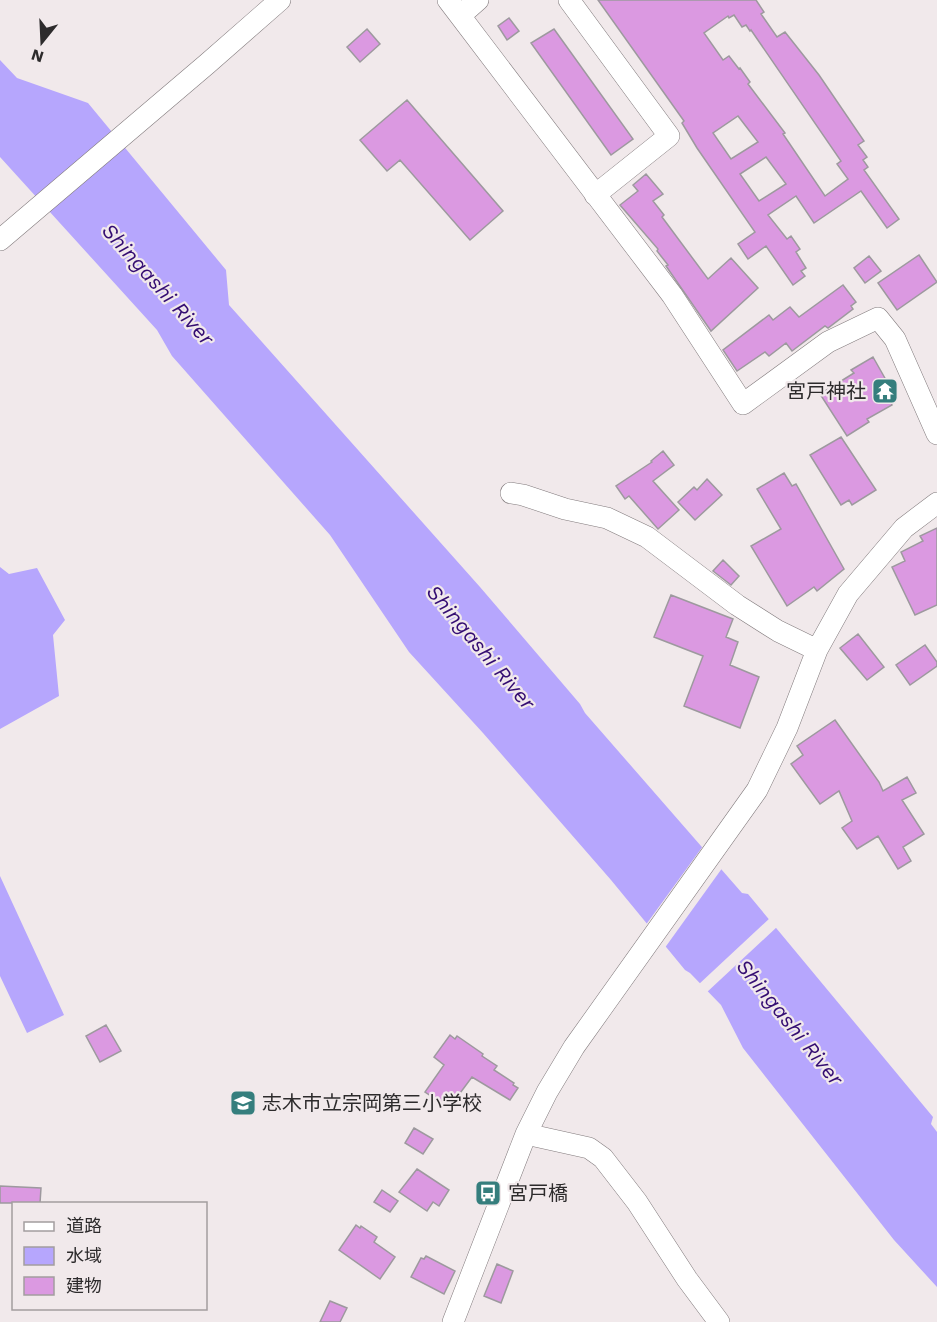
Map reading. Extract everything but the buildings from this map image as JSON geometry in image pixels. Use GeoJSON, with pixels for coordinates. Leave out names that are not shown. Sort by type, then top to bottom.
{"type":"FeatureCollection","features":[{"type":"Feature","properties":{"kind":"street"},"geometry":{"type":"LineString","coordinates":[[0,240],[280,0]]}},
{"type":"Feature","properties":{"kind":"street"},"geometry":{"type":"LineString","coordinates":[[478,0],[454,5],[672,295],[743,404],[828,342],[878,318],[895,339],[937,434]]}},
{"type":"Feature","properties":{"kind":"street"},"geometry":{"type":"LineString","coordinates":[[569,0],[669,136],[595,195]]}},
{"type":"Feature","properties":{"kind":"street"},"geometry":{"type":"LineString","coordinates":[[511,493],[565,509],[607,518],[647,537],[737,605],[778,631],[818,650]]}},
{"type":"Feature","properties":{"kind":"street"},"geometry":{"type":"LineString","coordinates":[[453,1322],[526,1134],[559,1070],[647,943],[738,818],[767,771],[836,613],[867,570],[904,528],[937,503]]}},
{"type":"Feature","properties":{"kind":"street"},"geometry":{"type":"LineString","coordinates":[[526,1134],[589,1148],[603,1158],[637,1202],[687,1279],[719,1322]]}},
{"type":"Feature","properties":{"kind":"water","name":"Shingashi River"},"geometry":{"type":"Polygon","coordinates":[[[0,60],[17,78],[88,103],[226,270],[229,305],[480,587],[580,704],[585,713],[742,893],[748,894],[933,1117],[931,1124],[937,1132],[937,1287],[894,1240],[743,1048],[721,1005],[685,970],[611,880],[409,652],[330,535],[172,356],[157,330],[0,157],[0,60]]]}},
{"type":"Feature","properties":{"kind":"water"},"geometry":{"type":"Polygon","coordinates":[[[0,567],[9,574],[37,568],[65,620],[53,635],[59,696],[0,729],[0,567]]]}},
{"type":"Feature","properties":{"kind":"water"},"geometry":{"type":"Polygon","coordinates":[[[0,876],[64,1015],[27,1033],[0,976],[0,876]]]}},
{"type":"Feature","properties":{"kind":"pier"},"geometry":{"type":"Polygon","coordinates":[[[703,846],[723,867],[664,949],[645,926],[703,846]]]}},
{"type":"Feature","properties":{"kind":"pier"},"geometry":{"type":"Polygon","coordinates":[[[771,917],[778,926],[706,993],[698,985],[771,917]]]}},
{"type":"Feature","properties":{"kind":"place","name":"宮戸神社"},"geometry":{"type":"Point","coordinates":[885,391]}},
{"type":"Feature","properties":{"kind":"place","name":"志木市立宗岡第三小学校"},"geometry":{"type":"Point","coordinates":[243,1103]}},
{"type":"Feature","properties":{"kind":"place","name":"宮戸橋"},"geometry":{"type":"Point","coordinates":[488,1193]}}]}
